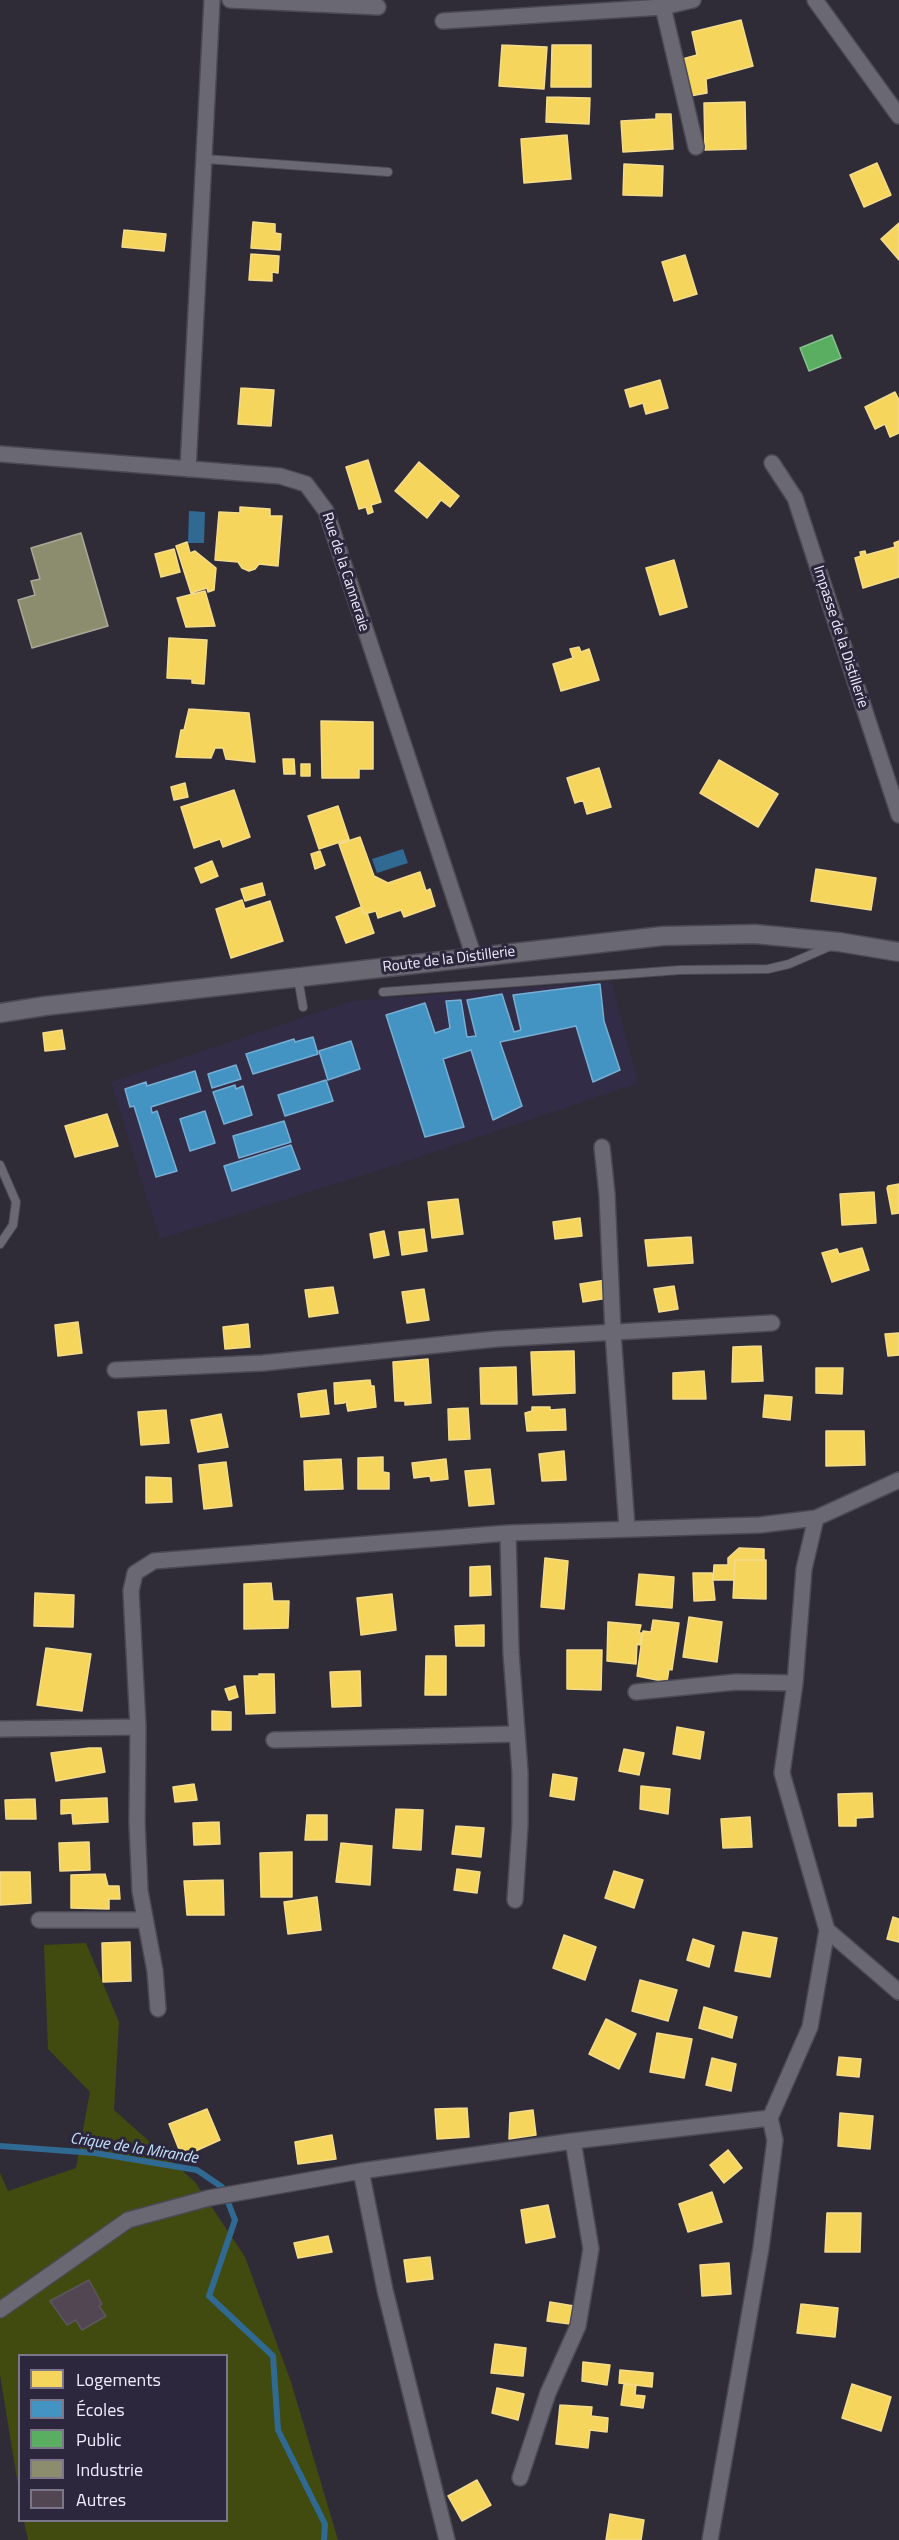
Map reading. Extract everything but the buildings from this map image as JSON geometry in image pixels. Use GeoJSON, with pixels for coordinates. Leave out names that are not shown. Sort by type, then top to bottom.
{"type":"FeatureCollection","features":[{"type":"Feature","properties":{"kind":"street"},"geometry":{"type":"LineString","coordinates":[[188,469],[212,0]]}},
{"type":"Feature","properties":{"kind":"street"},"geometry":{"type":"LineString","coordinates":[[230,0],[378,7]]}},
{"type":"Feature","properties":{"kind":"street"},"geometry":{"type":"LineString","coordinates":[[443,21],[663,7],[693,0]]}},
{"type":"Feature","properties":{"kind":"street"},"geometry":{"type":"LineString","coordinates":[[815,0],[899,116]]}},
{"type":"Feature","properties":{"kind":"street"},"geometry":{"type":"LineString","coordinates":[[663,7],[696,147]]}},
{"type":"Feature","properties":{"kind":"street","name":"Rue de la Canneraie"},"geometry":{"type":"LineString","coordinates":[[0,454],[280,476],[306,483],[326,511],[474,957]]}},
{"type":"Feature","properties":{"kind":"street","name":"Impasse de la Distillerie"},"geometry":{"type":"LineString","coordinates":[[772,463],[795,498],[899,815]]}},
{"type":"Feature","properties":{"kind":"street","name":"Route de la Distillerie"},"geometry":{"type":"LineString","coordinates":[[0,1013],[663,936],[755,934],[839,942],[899,952]]}},
{"type":"Feature","properties":{"kind":"street"},"geometry":{"type":"LineString","coordinates":[[602,1146],[607,1194],[613,1333],[627,1528]]}},
{"type":"Feature","properties":{"kind":"street"},"geometry":{"type":"LineString","coordinates":[[115,1370],[263,1363],[496,1339],[772,1323]]}},
{"type":"Feature","properties":{"kind":"street"},"geometry":{"type":"LineString","coordinates":[[158,2009],[155,1971],[140,1891],[136,1823],[138,1727],[131,1591],[135,1573],[154,1561],[508,1533],[760,1525],[816,1518],[899,1480]]}},
{"type":"Feature","properties":{"kind":"street"},"geometry":{"type":"LineString","coordinates":[[710,2540],[761,2248],[775,2140],[770,2118],[810,2027],[827,1930],[782,1773],[795,1683],[804,1569],[816,1518]]}},
{"type":"Feature","properties":{"kind":"street"},"geometry":{"type":"LineString","coordinates":[[508,1533],[510,1653],[520,1772],[520,1825],[515,1900]]}},
{"type":"Feature","properties":{"kind":"street"},"geometry":{"type":"LineString","coordinates":[[636,1692],[736,1682],[795,1683]]}},
{"type":"Feature","properties":{"kind":"street"},"geometry":{"type":"LineString","coordinates":[[0,1730],[138,1727]]}},
{"type":"Feature","properties":{"kind":"street"},"geometry":{"type":"LineString","coordinates":[[274,1740],[516,1734]]}},
{"type":"Feature","properties":{"kind":"street"},"geometry":{"type":"LineString","coordinates":[[39,1920],[144,1920]]}},
{"type":"Feature","properties":{"kind":"street"},"geometry":{"type":"LineString","coordinates":[[827,1930],[899,1992]]}},
{"type":"Feature","properties":{"kind":"street"},"geometry":{"type":"LineString","coordinates":[[0,2310],[128,2220],[209,2198],[361,2171],[573,2141],[770,2118]]}},
{"type":"Feature","properties":{"kind":"street"},"geometry":{"type":"LineString","coordinates":[[520,2478],[548,2393],[578,2326],[591,2249],[573,2141]]}},
{"type":"Feature","properties":{"kind":"street"},"geometry":{"type":"LineString","coordinates":[[361,2171],[385,2290],[447,2540]]}},
{"type":"Feature","properties":{"kind":"lane"},"geometry":{"type":"LineString","coordinates":[[205,159],[388,172]]}},
{"type":"Feature","properties":{"kind":"lane"},"geometry":{"type":"LineString","coordinates":[[383,992],[680,970],[768,969],[812,956],[839,942]]}},
{"type":"Feature","properties":{"kind":"lane"},"geometry":{"type":"LineString","coordinates":[[298,978],[303,1007]]}},
{"type":"Feature","properties":{"kind":"lane"},"geometry":{"type":"LineString","coordinates":[[0,1166],[16,1202],[13,1225],[0,1245]]}},
{"type":"Feature","properties":{"kind":"shaded area"},"geometry":{"type":"Polygon","coordinates":[[[611,981],[638,1083],[401,1163],[160,1239],[111,1082],[351,1001],[611,981]]]}},
{"type":"Feature","properties":{"kind":"green space"},"geometry":{"type":"Polygon","coordinates":[[[86,1943],[119,2022],[114,2110],[195,2182],[245,2257],[291,2382],[338,2540],[28,2540],[24,2522],[228,2522],[228,2354],[18,2354],[18,2485],[0,2375],[0,2173],[8,2191],[76,2168],[90,2092],[48,2049],[44,1945],[86,1943]]]}},
{"type":"Feature","properties":{"kind":"water"},"geometry":{"type":"Polygon","coordinates":[[[189,511],[205,512],[204,543],[188,543],[189,511]]]}},
{"type":"Feature","properties":{"kind":"water"},"geometry":{"type":"Polygon","coordinates":[[[403,849],[408,863],[377,873],[372,859],[403,849]]]}},
{"type":"Feature","properties":{"kind":"waterway","name":"Crique de la Mirande"},"geometry":{"type":"LineString","coordinates":[[0,2146],[95,2153],[197,2170],[222,2187],[235,2220],[209,2296],[273,2356],[278,2430],[325,2524],[324,2540]]}}]}
